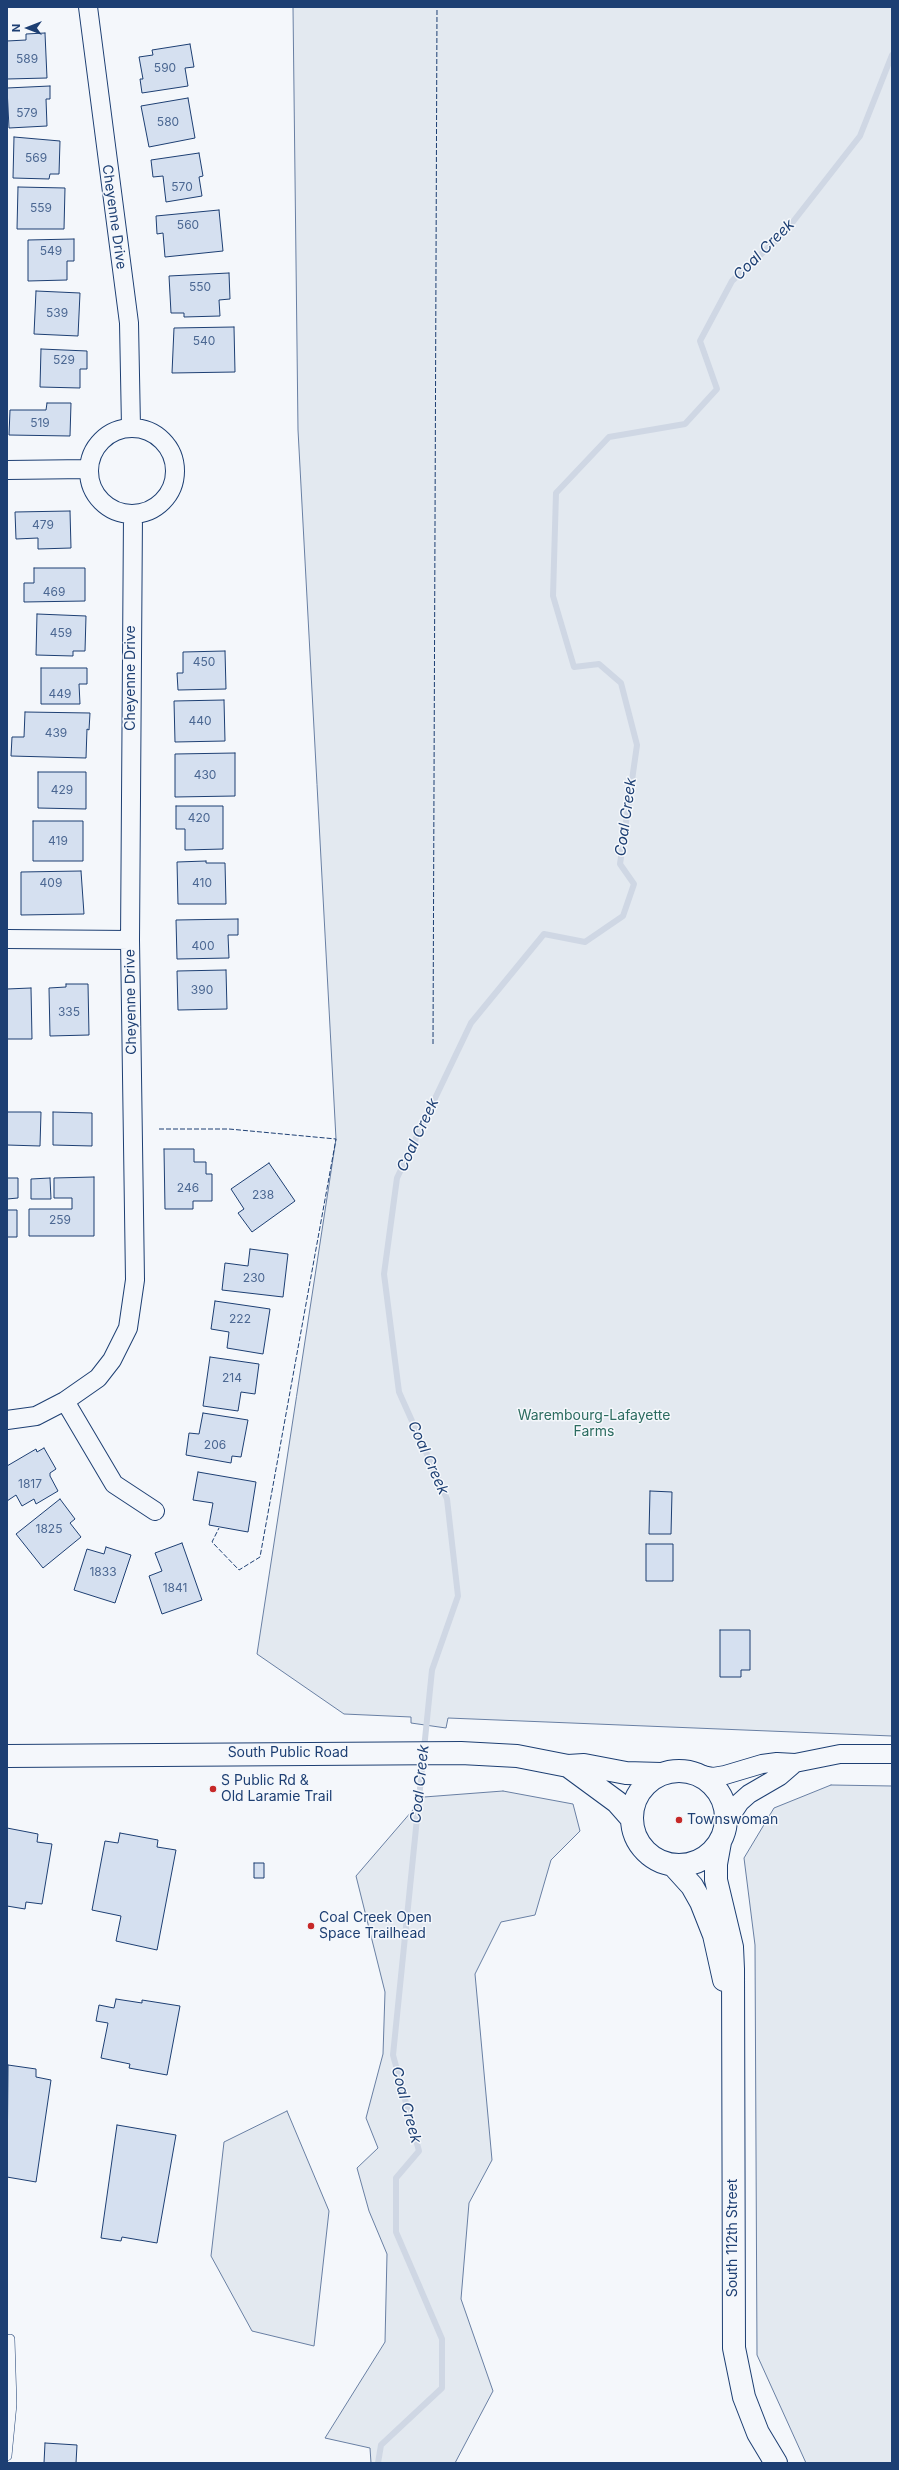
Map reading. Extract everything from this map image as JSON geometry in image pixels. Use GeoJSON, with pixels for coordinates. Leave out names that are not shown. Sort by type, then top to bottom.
{"type":"FeatureCollection","features":[{"type":"Feature","properties":{"kind":"street","name":"Cheyenne Drive"},"geometry":{"type":"LineString","coordinates":[[88,7],[129,323],[131,427]]}},
{"type":"Feature","properties":{"kind":"street"},"geometry":{"type":"LineString","coordinates":[[131,427],[154,433],[164,441],[171,451],[175,470],[172,488],[165,498],[156,507],[133,514],[120,513],[100,501],[91,485],[88,469],[91,455],[97,444],[112,432],[131,427]]}},
{"type":"Feature","properties":{"kind":"street"},"geometry":{"type":"LineString","coordinates":[[7,470],[88,469]]}},
{"type":"Feature","properties":{"kind":"street","name":"Cheyenne Drive"},"geometry":{"type":"LineString","coordinates":[[7,1420],[36,1416],[65,1401],[98,1378],[112,1360],[128,1328],[135,1280],[130,940],[133,514]]}},
{"type":"Feature","properties":{"kind":"street"},"geometry":{"type":"LineString","coordinates":[[7,939],[130,940]]}},
{"type":"Feature","properties":{"kind":"street"},"geometry":{"type":"LineString","coordinates":[[65,1401],[114,1484],[155,1511]]}},
{"type":"Feature","properties":{"kind":"street","name":"South Public Road"},"geometry":{"type":"LineString","coordinates":[[7,1756],[461,1753],[517,1756],[568,1766],[584,1766],[626,1773],[661,1774]]}},
{"type":"Feature","properties":{"kind":"street"},"geometry":{"type":"LineString","coordinates":[[698,1774],[713,1785],[719,1793],[725,1808],[723,1833],[705,1857],[696,1862],[673,1865],[656,1859],[641,1845],[636,1837],[632,1819],[633,1810],[640,1792],[645,1785],[661,1774],[679,1770],[713,1777],[777,1762],[795,1764],[840,1754],[892,1754]]}},
{"type":"Feature","properties":{"kind":"street","name":"South 112th Street"},"geometry":{"type":"LineString","coordinates":[[776,2463],[758,2433],[744,2397],[734,2348],[732,1946],[716,1880],[716,1864],[723,1833],[740,1802],[749,1794],[780,1776],[795,1764]]}},
{"type":"Feature","properties":{"kind":"street","name":"South Public Road"},"geometry":{"type":"LineString","coordinates":[[568,1766],[617,1802],[632,1819]]}},
{"type":"Feature","properties":{"kind":"street","name":"South 112th Street"},"geometry":{"type":"LineString","coordinates":[[673,1865],[692,1886],[704,1907],[714,1935],[732,2004]]}},
{"type":"Feature","properties":{"kind":"lane"},"geometry":{"type":"LineString","coordinates":[[7,2456],[8,2428],[12,2404],[10,2338]]}},
{"type":"Feature","properties":{"kind":"green space","name":"Warembourg-Lafayette Farms"},"geometry":{"type":"Polygon","coordinates":[[[293,7],[892,7],[892,1736],[448,1718],[446,1728],[411,1723],[411,1717],[344,1714],[257,1654],[336,1139],[298,430],[293,7]]]}},
{"type":"Feature","properties":{"kind":"green space"},"geometry":{"type":"Polygon","coordinates":[[[831,1785],[892,1786],[892,2463],[806,2463],[757,2355],[755,1945],[744,1858],[774,1808],[831,1785]]]}},
{"type":"Feature","properties":{"kind":"green space"},"geometry":{"type":"Polygon","coordinates":[[[503,1791],[573,1804],[580,1831],[551,1860],[535,1915],[501,1922],[475,1974],[492,2160],[469,2203],[461,2299],[493,2391],[455,2463],[371,2463],[370,2448],[325,2438],[385,2342],[387,2254],[369,2211],[357,2168],[378,2148],[366,2118],[383,2054],[385,1992],[356,1876],[424,1797],[503,1791]]]}},
{"type":"Feature","properties":{"kind":"green space"},"geometry":{"type":"Polygon","coordinates":[[[287,2111],[329,2211],[314,2346],[252,2331],[211,2256],[224,2142],[287,2111]]]}},
{"type":"Feature","properties":{"kind":"building"},"geometry":{"type":"Polygon","coordinates":[[[45,33],[47,78],[7,79],[7,41],[26,40],[26,34],[45,33]]]}},
{"type":"Feature","properties":{"kind":"building"},"geometry":{"type":"Polygon","coordinates":[[[190,44],[194,67],[185,68],[188,86],[142,93],[140,79],[143,79],[139,57],[153,55],[152,50],[190,44]]]}},
{"type":"Feature","properties":{"kind":"building"},"geometry":{"type":"Polygon","coordinates":[[[50,86],[50,99],[46,99],[47,126],[9,128],[7,88],[50,86]]]}},
{"type":"Feature","properties":{"kind":"building"},"geometry":{"type":"Polygon","coordinates":[[[188,98],[195,138],[149,147],[141,106],[188,98]]]}},
{"type":"Feature","properties":{"kind":"building"},"geometry":{"type":"Polygon","coordinates":[[[14,137],[60,141],[59,174],[50,174],[49,179],[13,178],[14,137]]]}},
{"type":"Feature","properties":{"kind":"building"},"geometry":{"type":"Polygon","coordinates":[[[199,153],[203,176],[199,177],[202,196],[166,202],[163,176],[153,177],[151,160],[199,153]]]}},
{"type":"Feature","properties":{"kind":"building"},"geometry":{"type":"Polygon","coordinates":[[[18,187],[65,188],[64,229],[17,229],[18,187]]]}},
{"type":"Feature","properties":{"kind":"building"},"geometry":{"type":"Polygon","coordinates":[[[219,210],[223,251],[165,257],[163,233],[157,234],[156,216],[219,210]]]}},
{"type":"Feature","properties":{"kind":"building"},"geometry":{"type":"Polygon","coordinates":[[[74,239],[74,261],[67,261],[67,280],[28,281],[28,240],[74,239]]]}},
{"type":"Feature","properties":{"kind":"building"},"geometry":{"type":"Polygon","coordinates":[[[229,273],[230,299],[219,300],[220,316],[184,317],[184,313],[171,313],[169,276],[229,273]]]}},
{"type":"Feature","properties":{"kind":"building"},"geometry":{"type":"Polygon","coordinates":[[[36,291],[80,293],[78,336],[34,334],[36,291]]]}},
{"type":"Feature","properties":{"kind":"building"},"geometry":{"type":"Polygon","coordinates":[[[234,327],[235,372],[172,373],[174,328],[234,327]]]}},
{"type":"Feature","properties":{"kind":"building"},"geometry":{"type":"Polygon","coordinates":[[[41,349],[87,351],[87,369],[80,369],[80,388],[40,387],[41,349]]]}},
{"type":"Feature","properties":{"kind":"building"},"geometry":{"type":"Polygon","coordinates":[[[47,403],[71,403],[70,436],[9,435],[10,410],[46,410],[47,403]]]}},
{"type":"Feature","properties":{"kind":"building"},"geometry":{"type":"Polygon","coordinates":[[[70,511],[71,548],[38,549],[38,538],[16,539],[15,512],[70,511]]]}},
{"type":"Feature","properties":{"kind":"building"},"geometry":{"type":"Polygon","coordinates":[[[34,568],[85,568],[85,601],[24,602],[24,583],[34,583],[34,568]]]}},
{"type":"Feature","properties":{"kind":"building"},"geometry":{"type":"Polygon","coordinates":[[[37,614],[86,616],[85,651],[73,651],[73,656],[36,655],[37,614]]]}},
{"type":"Feature","properties":{"kind":"building"},"geometry":{"type":"Polygon","coordinates":[[[225,651],[226,689],[178,690],[177,673],[183,673],[183,652],[225,651]]]}},
{"type":"Feature","properties":{"kind":"building"},"geometry":{"type":"Polygon","coordinates":[[[41,668],[87,668],[87,684],[79,684],[80,704],[41,704],[41,668]]]}},
{"type":"Feature","properties":{"kind":"building"},"geometry":{"type":"Polygon","coordinates":[[[224,700],[225,741],[175,742],[174,701],[224,700]]]}},
{"type":"Feature","properties":{"kind":"building"},"geometry":{"type":"Polygon","coordinates":[[[25,712],[90,713],[89,730],[87,729],[86,758],[11,756],[12,737],[24,737],[25,712]]]}},
{"type":"Feature","properties":{"kind":"building"},"geometry":{"type":"Polygon","coordinates":[[[235,753],[235,796],[175,797],[175,754],[235,753]]]}},
{"type":"Feature","properties":{"kind":"building"},"geometry":{"type":"Polygon","coordinates":[[[38,772],[86,772],[86,809],[38,808],[38,772]]]}},
{"type":"Feature","properties":{"kind":"building"},"geometry":{"type":"Polygon","coordinates":[[[176,806],[223,806],[223,849],[185,850],[185,829],[176,829],[176,806]]]}},
{"type":"Feature","properties":{"kind":"building"},"geometry":{"type":"Polygon","coordinates":[[[33,821],[83,821],[83,861],[33,861],[33,821]]]}},
{"type":"Feature","properties":{"kind":"building"},"geometry":{"type":"Polygon","coordinates":[[[206,861],[206,863],[225,863],[226,904],[178,904],[177,862],[206,861]]]}},
{"type":"Feature","properties":{"kind":"building"},"geometry":{"type":"Polygon","coordinates":[[[81,871],[84,914],[21,915],[21,872],[81,871]]]}},
{"type":"Feature","properties":{"kind":"building"},"geometry":{"type":"Polygon","coordinates":[[[238,919],[238,935],[228,935],[229,958],[177,959],[176,920],[238,919]]]}},
{"type":"Feature","properties":{"kind":"building"},"geometry":{"type":"Polygon","coordinates":[[[226,970],[227,1009],[178,1010],[177,971],[226,970]]]}},
{"type":"Feature","properties":{"kind":"building"},"geometry":{"type":"Polygon","coordinates":[[[66,984],[88,984],[89,1035],[50,1036],[49,988],[66,987],[66,984]]]}},
{"type":"Feature","properties":{"kind":"building"},"geometry":{"type":"Polygon","coordinates":[[[31,988],[32,1039],[7,1039],[7,989],[31,988]]]}},
{"type":"Feature","properties":{"kind":"building"},"geometry":{"type":"Polygon","coordinates":[[[7,1112],[41,1112],[40,1146],[7,1145],[7,1112]]]}},
{"type":"Feature","properties":{"kind":"building"},"geometry":{"type":"Polygon","coordinates":[[[53,1112],[92,1113],[92,1146],[53,1145],[53,1112]]]}},
{"type":"Feature","properties":{"kind":"building"},"geometry":{"type":"Polygon","coordinates":[[[164,1149],[194,1149],[194,1162],[206,1162],[206,1174],[212,1174],[212,1201],[193,1201],[193,1209],[165,1209],[164,1149]]]}},
{"type":"Feature","properties":{"kind":"building"},"geometry":{"type":"Polygon","coordinates":[[[269,1163],[295,1201],[252,1232],[238,1213],[244,1209],[231,1189],[269,1163]]]}},
{"type":"Feature","properties":{"kind":"building"},"geometry":{"type":"Polygon","coordinates":[[[94,1177],[94,1236],[29,1236],[29,1209],[72,1209],[72,1198],[54,1198],[54,1178],[94,1177]]]}},
{"type":"Feature","properties":{"kind":"building"},"geometry":{"type":"Polygon","coordinates":[[[7,1178],[18,1178],[18,1198],[7,1199],[7,1178]]]}},
{"type":"Feature","properties":{"kind":"building"},"geometry":{"type":"Polygon","coordinates":[[[50,1178],[51,1199],[31,1199],[31,1179],[50,1178]]]}},
{"type":"Feature","properties":{"kind":"building"},"geometry":{"type":"Polygon","coordinates":[[[7,1210],[17,1210],[17,1237],[7,1237],[7,1210]]]}},
{"type":"Feature","properties":{"kind":"building"},"geometry":{"type":"Polygon","coordinates":[[[250,1249],[288,1254],[283,1297],[222,1290],[225,1263],[248,1266],[250,1249]]]}},
{"type":"Feature","properties":{"kind":"building"},"geometry":{"type":"Polygon","coordinates":[[[215,1301],[270,1309],[263,1354],[227,1348],[229,1332],[211,1329],[215,1301]]]}},
{"type":"Feature","properties":{"kind":"building"},"geometry":{"type":"Polygon","coordinates":[[[210,1357],[259,1364],[255,1394],[241,1392],[238,1411],[203,1406],[210,1357]]]}},
{"type":"Feature","properties":{"kind":"building"},"geometry":{"type":"Polygon","coordinates":[[[203,1413],[248,1420],[241,1457],[232,1456],[231,1463],[186,1455],[189,1433],[199,1434],[203,1413]]]}},
{"type":"Feature","properties":{"kind":"building"},"geometry":{"type":"Polygon","coordinates":[[[44,1448],[56,1469],[50,1473],[50,1476],[58,1491],[36,1504],[34,1499],[22,1506],[16,1495],[7,1501],[7,1466],[36,1449],[37,1452],[44,1448]]]}},
{"type":"Feature","properties":{"kind":"building"},"geometry":{"type":"Polygon","coordinates":[[[198,1472],[256,1482],[248,1532],[209,1525],[213,1503],[193,1500],[198,1472]]]}},
{"type":"Feature","properties":{"kind":"building"},"geometry":{"type":"Polygon","coordinates":[[[650,1491],[672,1492],[671,1534],[649,1534],[650,1491]]]}},
{"type":"Feature","properties":{"kind":"building"},"geometry":{"type":"Polygon","coordinates":[[[60,1499],[75,1519],[70,1523],[81,1537],[43,1568],[16,1534],[60,1499]]]}},
{"type":"Feature","properties":{"kind":"building"},"geometry":{"type":"Polygon","coordinates":[[[182,1543],[202,1600],[162,1614],[149,1576],[162,1571],[155,1553],[182,1543]]]}},
{"type":"Feature","properties":{"kind":"building"},"geometry":{"type":"Polygon","coordinates":[[[646,1544],[673,1544],[673,1581],[646,1581],[646,1544]]]}},
{"type":"Feature","properties":{"kind":"building"},"geometry":{"type":"Polygon","coordinates":[[[106,1547],[131,1555],[115,1603],[74,1590],[87,1549],[104,1554],[106,1547]]]}},
{"type":"Feature","properties":{"kind":"building"},"geometry":{"type":"Polygon","coordinates":[[[720,1630],[750,1630],[750,1670],[741,1670],[741,1677],[720,1677],[720,1630]]]}},
{"type":"Feature","properties":{"kind":"building"},"geometry":{"type":"Polygon","coordinates":[[[7,1828],[38,1834],[37,1842],[52,1844],[42,1904],[26,1902],[25,1909],[7,1906],[7,1828]]]}},
{"type":"Feature","properties":{"kind":"building"},"geometry":{"type":"Polygon","coordinates":[[[120,1833],[158,1840],[157,1847],[176,1850],[157,1950],[116,1941],[121,1916],[92,1910],[105,1841],[118,1843],[120,1833]]]}},
{"type":"Feature","properties":{"kind":"building"},"geometry":{"type":"Polygon","coordinates":[[[254,1863],[264,1863],[264,1878],[254,1878],[254,1863]]]}},
{"type":"Feature","properties":{"kind":"building"},"geometry":{"type":"Polygon","coordinates":[[[116,1999],[142,2003],[142,2000],[180,2006],[167,2075],[129,2068],[130,2064],[101,2058],[108,2023],[96,2021],[99,2005],[114,2008],[116,1999]]]}},
{"type":"Feature","properties":{"kind":"building"},"geometry":{"type":"Polygon","coordinates":[[[8,2065],[36,2069],[36,2077],[51,2080],[36,2182],[7,2177],[8,2065]]]}},
{"type":"Feature","properties":{"kind":"building"},"geometry":{"type":"Polygon","coordinates":[[[117,2125],[176,2135],[157,2243],[122,2237],[121,2241],[101,2238],[117,2125]]]}},
{"type":"Feature","properties":{"kind":"building"},"geometry":{"type":"Polygon","coordinates":[[[45,2443],[77,2445],[76,2463],[44,2463],[45,2443]]]}},
{"type":"Feature","properties":{"kind":"waterway","name":"Coal Creek"},"geometry":{"type":"LineString","coordinates":[[378,2463],[381,2445],[442,2388],[442,2339],[396,2232],[396,2178],[419,2151],[393,2055],[432,1670],[458,1596],[447,1499],[399,1392],[384,1274],[397,1178],[471,1023],[544,934],[585,942],[623,916],[634,884],[620,864],[637,745],[621,683],[599,664],[574,667],[553,596],[556,493],[609,437],[685,424],[717,389],[700,341],[732,281],[785,232],[860,136],[892,55]]}},
{"type":"Feature","properties":{"kind":"fence"},"geometry":{"type":"LineString","coordinates":[[433,1044],[437,7]]}},
{"type":"Feature","properties":{"kind":"fence"},"geometry":{"type":"LineString","coordinates":[[159,1129],[229,1129],[336,1139],[260,1557],[239,1570],[212,1542],[219,1528]]}},
{"type":"Feature","properties":{"kind":"place","name":"S Public Rd & Old Laramie Trail"},"geometry":{"type":"Point","coordinates":[213,1789]}},
{"type":"Feature","properties":{"kind":"place","name":"Townswoman"},"geometry":{"type":"Point","coordinates":[679,1820]}},
{"type":"Feature","properties":{"kind":"place","name":"Coal Creek Open Space Trailhead"},"geometry":{"type":"Point","coordinates":[311,1926]}}]}
